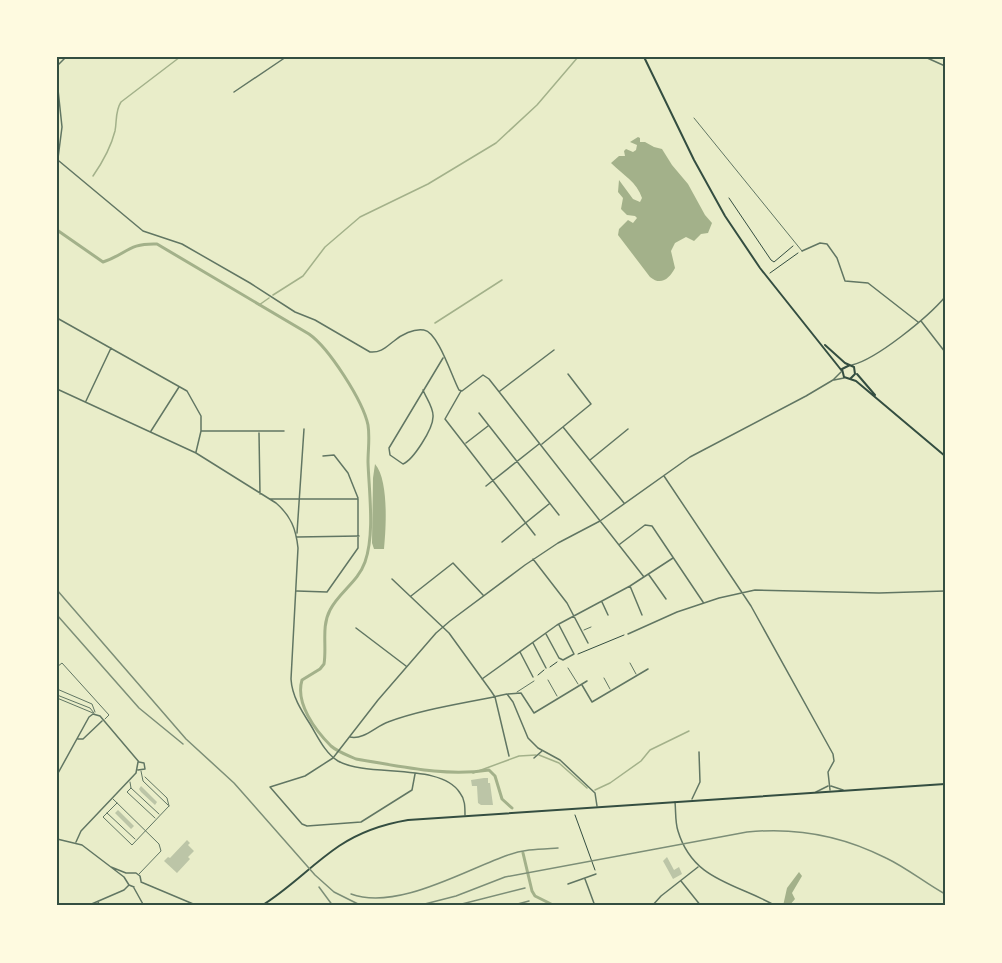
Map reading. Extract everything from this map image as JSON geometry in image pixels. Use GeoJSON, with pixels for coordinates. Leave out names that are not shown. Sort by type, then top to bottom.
{"type":"FeatureCollection","features":[{"type":"Feature","properties":{"kind":"main road"},"geometry":{"type":"LineString","coordinates":[[644,57],[703,177],[731,225],[765,274],[842,371],[845,378],[856,381],[945,456]]}},
{"type":"Feature","properties":{"kind":"main road"},"geometry":{"type":"LineString","coordinates":[[818,340],[850,365],[881,401]]}},
{"type":"Feature","properties":{"kind":"main road"},"geometry":{"type":"LineString","coordinates":[[842,371],[844,367],[850,365]]}},
{"type":"Feature","properties":{"kind":"main road"},"geometry":{"type":"LineString","coordinates":[[849,379],[856,372]]}},
{"type":"Feature","properties":{"kind":"main road"},"geometry":{"type":"LineString","coordinates":[[261,906],[294,884],[328,854],[355,837],[392,823],[427,817],[945,784]]}},
{"type":"Feature","properties":{"kind":"street"},"geometry":{"type":"LineString","coordinates":[[57,66],[66,57]]}},
{"type":"Feature","properties":{"kind":"street"},"geometry":{"type":"LineString","coordinates":[[234,92],[286,57]]}},
{"type":"Feature","properties":{"kind":"street"},"geometry":{"type":"LineString","coordinates":[[925,57],[945,66]]}},
{"type":"Feature","properties":{"kind":"street"},"geometry":{"type":"LineString","coordinates":[[57,80],[62,115],[57,166]]}},
{"type":"Feature","properties":{"kind":"street"},"geometry":{"type":"LineString","coordinates":[[694,118],[802,251],[820,243],[827,244],[837,258],[845,281],[868,283],[918,322]]}},
{"type":"Feature","properties":{"kind":"street"},"geometry":{"type":"LineString","coordinates":[[58,160],[143,231],[182,244],[295,312],[315,320],[370,352],[380,352],[401,335],[425,330],[440,346],[460,391]]}},
{"type":"Feature","properties":{"kind":"street"},"geometry":{"type":"LineString","coordinates":[[856,372],[863,362],[918,322],[945,297]]}},
{"type":"Feature","properties":{"kind":"street"},"geometry":{"type":"LineString","coordinates":[[57,318],[190,393],[200,410],[201,431],[196,453]]}},
{"type":"Feature","properties":{"kind":"street"},"geometry":{"type":"LineString","coordinates":[[920,320],[945,352]]}},
{"type":"Feature","properties":{"kind":"street"},"geometry":{"type":"LineString","coordinates":[[86,402],[111,348]]}},
{"type":"Feature","properties":{"kind":"street"},"geometry":{"type":"LineString","coordinates":[[500,392],[554,350]]}},
{"type":"Feature","properties":{"kind":"street"},"geometry":{"type":"LineString","coordinates":[[423,390],[433,412],[432,423],[411,459],[403,464],[390,455],[389,448],[423,390],[444,358]]}},
{"type":"Feature","properties":{"kind":"street"},"geometry":{"type":"LineString","coordinates":[[850,365],[863,362]]}},
{"type":"Feature","properties":{"kind":"street"},"geometry":{"type":"LineString","coordinates":[[415,774],[412,790],[366,820],[335,825],[307,826],[302,824],[270,787],[305,776],[333,758],[407,667],[443,627],[533,559],[600,521],[663,475],[701,451],[833,380],[842,371]]}},
{"type":"Feature","properties":{"kind":"street"},"geometry":{"type":"LineString","coordinates":[[486,486],[591,405],[568,374]]}},
{"type":"Feature","properties":{"kind":"street"},"geometry":{"type":"LineString","coordinates":[[535,535],[445,419],[460,391],[480,376],[485,375],[500,392],[644,577]]}},
{"type":"Feature","properties":{"kind":"street"},"geometry":{"type":"LineString","coordinates":[[833,380],[845,378]]}},
{"type":"Feature","properties":{"kind":"street"},"geometry":{"type":"LineString","coordinates":[[151,431],[180,386]]}},
{"type":"Feature","properties":{"kind":"street"},"geometry":{"type":"LineString","coordinates":[[57,389],[196,453],[286,512],[297,535]]}},
{"type":"Feature","properties":{"kind":"street"},"geometry":{"type":"LineString","coordinates":[[479,413],[559,515]]}},
{"type":"Feature","properties":{"kind":"street"},"geometry":{"type":"LineString","coordinates":[[464,444],[489,425]]}},
{"type":"Feature","properties":{"kind":"street"},"geometry":{"type":"LineString","coordinates":[[563,427],[624,503]]}},
{"type":"Feature","properties":{"kind":"street"},"geometry":{"type":"LineString","coordinates":[[304,429],[297,535],[292,692],[301,710],[333,758],[360,769],[403,771],[436,777],[457,788],[463,798],[465,815]]}},
{"type":"Feature","properties":{"kind":"street"},"geometry":{"type":"LineString","coordinates":[[590,460],[628,429]]}},
{"type":"Feature","properties":{"kind":"street"},"geometry":{"type":"LineString","coordinates":[[201,431],[284,431]]}},
{"type":"Feature","properties":{"kind":"street"},"geometry":{"type":"LineString","coordinates":[[259,432],[261,494]]}},
{"type":"Feature","properties":{"kind":"street"},"geometry":{"type":"LineString","coordinates":[[296,591],[327,592],[358,548],[360,536],[358,499],[348,473],[334,455],[322,456]]}},
{"type":"Feature","properties":{"kind":"street"},"geometry":{"type":"LineString","coordinates":[[663,475],[742,592],[834,756],[834,763],[828,771],[830,791]]}},
{"type":"Feature","properties":{"kind":"street"},"geometry":{"type":"LineString","coordinates":[[269,499],[358,499]]}},
{"type":"Feature","properties":{"kind":"street"},"geometry":{"type":"LineString","coordinates":[[502,542],[550,503]]}},
{"type":"Feature","properties":{"kind":"street"},"geometry":{"type":"LineString","coordinates":[[619,545],[645,525],[650,525],[704,603]]}},
{"type":"Feature","properties":{"kind":"street"},"geometry":{"type":"LineString","coordinates":[[297,535],[360,536]]}},
{"type":"Feature","properties":{"kind":"street"},"geometry":{"type":"LineString","coordinates":[[502,535],[506,539]]}},
{"type":"Feature","properties":{"kind":"street"},"geometry":{"type":"LineString","coordinates":[[482,679],[559,624],[630,586],[673,558]]}},
{"type":"Feature","properties":{"kind":"street"},"geometry":{"type":"LineString","coordinates":[[533,559],[567,603],[588,643]]}},
{"type":"Feature","properties":{"kind":"street"},"geometry":{"type":"LineString","coordinates":[[410,596],[453,563],[484,595]]}},
{"type":"Feature","properties":{"kind":"street"},"geometry":{"type":"LineString","coordinates":[[648,574],[666,599]]}},
{"type":"Feature","properties":{"kind":"street"},"geometry":{"type":"LineString","coordinates":[[392,579],[443,627],[495,697],[509,756]]}},
{"type":"Feature","properties":{"kind":"street"},"geometry":{"type":"LineString","coordinates":[[630,586],[642,615]]}},
{"type":"Feature","properties":{"kind":"street"},"geometry":{"type":"LineString","coordinates":[[628,634],[677,612],[755,590],[879,593],[945,591]]}},
{"type":"Feature","properties":{"kind":"street"},"geometry":{"type":"LineString","coordinates":[[601,601],[608,615]]}},
{"type":"Feature","properties":{"kind":"street"},"geometry":{"type":"LineString","coordinates":[[546,633],[559,658],[562,660],[574,654],[559,624]]}},
{"type":"Feature","properties":{"kind":"street"},"geometry":{"type":"LineString","coordinates":[[583,631],[591,627]]}},
{"type":"Feature","properties":{"kind":"street"},"geometry":{"type":"LineString","coordinates":[[356,628],[407,667]]}},
{"type":"Feature","properties":{"kind":"street"},"geometry":{"type":"LineString","coordinates":[[533,643],[546,668]]}},
{"type":"Feature","properties":{"kind":"street"},"geometry":{"type":"LineString","coordinates":[[350,737],[362,736],[385,723],[404,717],[517,692],[534,679],[520,652]]}},
{"type":"Feature","properties":{"kind":"street"},"geometry":{"type":"LineString","coordinates":[[57,667],[62,663],[109,715],[83,739],[77,739]]}},
{"type":"Feature","properties":{"kind":"street"},"geometry":{"type":"LineString","coordinates":[[630,663],[637,676]]}},
{"type":"Feature","properties":{"kind":"street"},"geometry":{"type":"LineString","coordinates":[[568,668],[592,702],[648,669]]}},
{"type":"Feature","properties":{"kind":"street"},"geometry":{"type":"LineString","coordinates":[[604,678],[611,690]]}},
{"type":"Feature","properties":{"kind":"street"},"geometry":{"type":"LineString","coordinates":[[548,680],[558,698]]}},
{"type":"Feature","properties":{"kind":"street"},"geometry":{"type":"LineString","coordinates":[[517,692],[522,693],[534,714],[587,681]]}},
{"type":"Feature","properties":{"kind":"street"},"geometry":{"type":"LineString","coordinates":[[57,689],[93,704],[95,714]]}},
{"type":"Feature","properties":{"kind":"street"},"geometry":{"type":"LineString","coordinates":[[507,694],[513,702],[526,735],[543,751],[560,760],[595,793],[597,806]]}},
{"type":"Feature","properties":{"kind":"street"},"geometry":{"type":"LineString","coordinates":[[57,695],[90,708],[95,714]]}},
{"type":"Feature","properties":{"kind":"street"},"geometry":{"type":"LineString","coordinates":[[57,698],[104,720],[139,762],[146,765],[79,832],[76,842]]}},
{"type":"Feature","properties":{"kind":"street"},"geometry":{"type":"LineString","coordinates":[[57,775],[89,717],[95,714]]}},
{"type":"Feature","properties":{"kind":"street"},"geometry":{"type":"LineString","coordinates":[[534,758],[543,751]]}},
{"type":"Feature","properties":{"kind":"street"},"geometry":{"type":"LineString","coordinates":[[692,800],[700,782],[699,752]]}},
{"type":"Feature","properties":{"kind":"street"},"geometry":{"type":"LineString","coordinates":[[139,762],[136,765],[143,776],[167,798],[169,806]]}},
{"type":"Feature","properties":{"kind":"street"},"geometry":{"type":"LineString","coordinates":[[143,776],[143,781],[169,806]]}},
{"type":"Feature","properties":{"kind":"street"},"geometry":{"type":"LineString","coordinates":[[130,780],[131,788],[160,816]]}},
{"type":"Feature","properties":{"kind":"street"},"geometry":{"type":"LineString","coordinates":[[829,782],[834,788],[847,790]]}},
{"type":"Feature","properties":{"kind":"street"},"geometry":{"type":"LineString","coordinates":[[816,792],[826,788],[829,782]]}},
{"type":"Feature","properties":{"kind":"street"},"geometry":{"type":"LineString","coordinates":[[131,788],[127,792],[157,819]]}},
{"type":"Feature","properties":{"kind":"street"},"geometry":{"type":"LineString","coordinates":[[112,798],[159,844],[161,851],[139,874]]}},
{"type":"Feature","properties":{"kind":"street"},"geometry":{"type":"LineString","coordinates":[[675,801],[678,832],[698,867],[776,906]]}},
{"type":"Feature","properties":{"kind":"street"},"geometry":{"type":"LineString","coordinates":[[117,803],[103,817],[132,845],[169,806]]}},
{"type":"Feature","properties":{"kind":"street"},"geometry":{"type":"LineString","coordinates":[[107,813],[136,841]]}},
{"type":"Feature","properties":{"kind":"street"},"geometry":{"type":"LineString","coordinates":[[57,839],[76,842],[85,847],[127,879],[144,906]]}},
{"type":"Feature","properties":{"kind":"street"},"geometry":{"type":"LineString","coordinates":[[108,866],[130,874],[134,872],[139,874]]}},
{"type":"Feature","properties":{"kind":"street"},"geometry":{"type":"LineString","coordinates":[[652,906],[661,896],[698,867]]}},
{"type":"Feature","properties":{"kind":"street"},"geometry":{"type":"LineString","coordinates":[[127,879],[130,874]]}},
{"type":"Feature","properties":{"kind":"street"},"geometry":{"type":"LineString","coordinates":[[139,874],[141,882]]}},
{"type":"Feature","properties":{"kind":"street"},"geometry":{"type":"LineString","coordinates":[[568,884],[596,874]]}},
{"type":"Feature","properties":{"kind":"street"},"geometry":{"type":"LineString","coordinates":[[584,878],[595,906]]}},
{"type":"Feature","properties":{"kind":"street"},"geometry":{"type":"LineString","coordinates":[[681,881],[700,905],[696,906]]}},
{"type":"Feature","properties":{"kind":"street"},"geometry":{"type":"LineString","coordinates":[[134,887],[141,882]]}},
{"type":"Feature","properties":{"kind":"street"},"geometry":{"type":"LineString","coordinates":[[141,882],[197,906]]}},
{"type":"Feature","properties":{"kind":"street"},"geometry":{"type":"LineString","coordinates":[[87,906],[124,890],[129,885]]}},
{"type":"Feature","properties":{"kind":"street"},"geometry":{"type":"LineString","coordinates":[[97,901],[100,906]]}},
{"type":"Feature","properties":{"kind":"path"},"geometry":{"type":"LineString","coordinates":[[729,198],[771,261],[774,262],[796,244]]}},
{"type":"Feature","properties":{"kind":"path"},"geometry":{"type":"LineString","coordinates":[[770,273],[802,251]]}},
{"type":"Feature","properties":{"kind":"path"},"geometry":{"type":"LineString","coordinates":[[574,654],[580,654],[628,634]]}},
{"type":"Feature","properties":{"kind":"path"},"geometry":{"type":"LineString","coordinates":[[576,808],[573,811],[596,874]]}},
{"type":"Feature","properties":{"kind":"shaded area"},"geometry":{"type":"Polygon","coordinates":[[[638,137],[640,142],[662,149],[688,184],[712,223],[708,233],[701,234],[694,241],[686,237],[675,243],[671,251],[675,268],[667,278],[661,281],[650,277],[618,235],[619,229],[628,220],[633,223],[637,218],[627,215],[621,209],[623,198],[618,192],[619,180],[633,199],[640,202],[642,198],[633,183],[611,163],[619,156],[625,156],[626,149],[633,152],[636,150],[637,145],[630,142],[638,137]]]}},
{"type":"Feature","properties":{"kind":"shaded area"},"geometry":{"type":"Polygon","coordinates":[[[375,464],[383,481],[385,492],[384,549],[374,549],[372,543],[375,464]]]}},
{"type":"Feature","properties":{"kind":"shaded area"},"geometry":{"type":"Polygon","coordinates":[[[799,872],[802,876],[792,893],[795,899],[789,906],[783,906],[787,888],[799,872]]]}},
{"type":"Feature","properties":{"kind":"building"},"geometry":{"type":"Polygon","coordinates":[[[488,778],[488,783],[490,783],[493,805],[478,803],[477,786],[472,786],[471,780],[488,778]]]}},
{"type":"Feature","properties":{"kind":"building"},"geometry":{"type":"Polygon","coordinates":[[[141,786],[157,802],[155,805],[141,792],[139,789],[141,786]]]}},
{"type":"Feature","properties":{"kind":"building"},"geometry":{"type":"Polygon","coordinates":[[[118,810],[134,826],[131,829],[115,813],[118,810]]]}},
{"type":"Feature","properties":{"kind":"building"},"geometry":{"type":"Polygon","coordinates":[[[187,840],[190,843],[188,845],[194,851],[177,873],[164,861],[170,858],[187,840]]]}},
{"type":"Feature","properties":{"kind":"building"},"geometry":{"type":"Polygon","coordinates":[[[667,857],[674,870],[679,867],[682,874],[673,879],[663,861],[667,857]]]}},
{"type":"Feature","properties":{"kind":"waterway"},"geometry":{"type":"LineString","coordinates":[[93,176],[111,143],[121,102],[180,57]]}},
{"type":"Feature","properties":{"kind":"waterway"},"geometry":{"type":"LineString","coordinates":[[273,295],[303,276],[325,247],[360,217],[428,184],[496,143],[537,105],[578,57]]}},
{"type":"Feature","properties":{"kind":"waterway"},"geometry":{"type":"LineString","coordinates":[[57,230],[103,262],[133,247],[157,244],[309,334],[326,351],[352,389],[368,425],[370,539],[362,569],[338,598],[327,616],[324,664],[302,680],[301,698],[304,707],[325,740],[343,753],[356,759],[422,770],[455,772],[489,770],[495,776],[502,799],[512,808]]}},
{"type":"Feature","properties":{"kind":"waterway"},"geometry":{"type":"LineString","coordinates":[[435,323],[502,280]]}},
{"type":"Feature","properties":{"kind":"waterway"},"geometry":{"type":"LineString","coordinates":[[259,305],[269,298]]}},
{"type":"Feature","properties":{"kind":"waterway"},"geometry":{"type":"LineString","coordinates":[[595,790],[610,783],[641,761],[650,750],[689,731]]}},
{"type":"Feature","properties":{"kind":"waterway"},"geometry":{"type":"LineString","coordinates":[[473,773],[519,756],[536,755]]}},
{"type":"Feature","properties":{"kind":"waterway"},"geometry":{"type":"LineString","coordinates":[[539,755],[559,763],[587,788]]}},
{"type":"Feature","properties":{"kind":"waterway"},"geometry":{"type":"LineString","coordinates":[[523,853],[535,896],[555,906]]}},
{"type":"Feature","properties":{"kind":"railway"},"geometry":{"type":"LineString","coordinates":[[57,590],[186,739],[234,783],[315,875],[334,892],[362,906]]}},
{"type":"Feature","properties":{"kind":"railway"},"geometry":{"type":"LineString","coordinates":[[57,615],[139,708],[183,744]]}},
{"type":"Feature","properties":{"kind":"railway"},"geometry":{"type":"LineString","coordinates":[[417,906],[456,896],[505,877],[747,832],[765,831],[801,832],[853,844],[894,862],[945,894]]}},
{"type":"Feature","properties":{"kind":"railway"},"geometry":{"type":"LineString","coordinates":[[351,894],[369,898],[410,893],[514,853],[558,848]]}},
{"type":"Feature","properties":{"kind":"railway"},"geometry":{"type":"LineString","coordinates":[[319,887],[333,906]]}},
{"type":"Feature","properties":{"kind":"railway"},"geometry":{"type":"LineString","coordinates":[[454,906],[525,888]]}},
{"type":"Feature","properties":{"kind":"railway"},"geometry":{"type":"LineString","coordinates":[[510,906],[529,901]]}}]}
